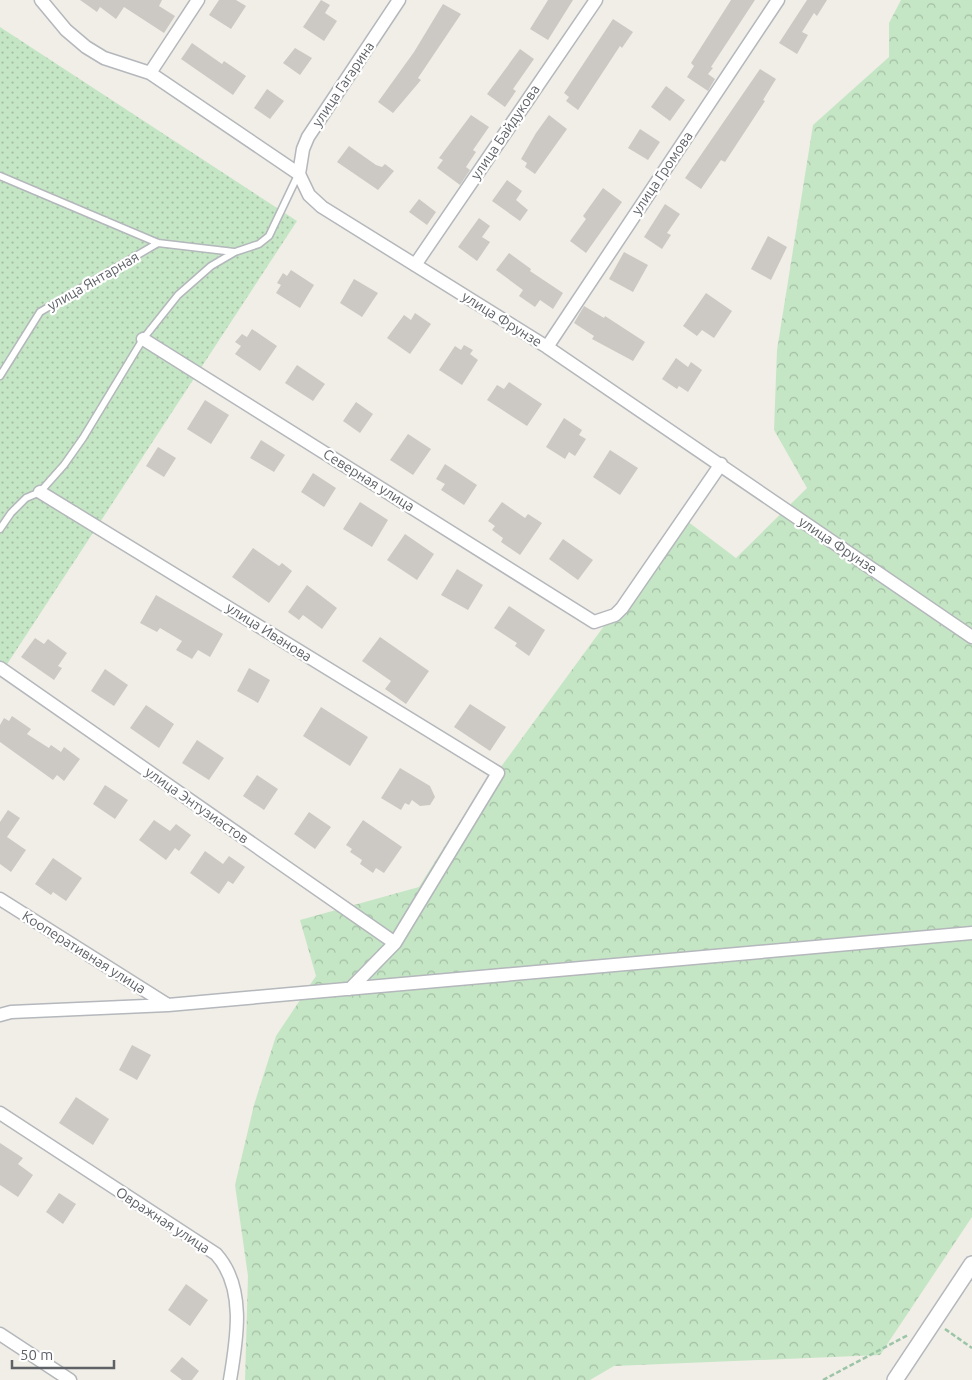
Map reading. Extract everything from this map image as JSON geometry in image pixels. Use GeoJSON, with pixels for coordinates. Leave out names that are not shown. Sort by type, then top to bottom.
{"type":"FeatureCollection","features":[{"type":"Feature","properties":{"kind":"street","name":"улица Фрунзе"},"geometry":{"type":"LineString","coordinates":[[42,0],[66,30],[86,48],[104,58],[150,73],[299,174],[309,195],[322,207],[547,347],[972,637]]}},
{"type":"Feature","properties":{"kind":"street"},"geometry":{"type":"LineString","coordinates":[[150,73],[198,0]]}},
{"type":"Feature","properties":{"kind":"street","name":"улица Гагарина"},"geometry":{"type":"LineString","coordinates":[[299,174],[303,149],[308,137],[399,0]]}},
{"type":"Feature","properties":{"kind":"street","name":"улица Байдукова"},"geometry":{"type":"LineString","coordinates":[[415,265],[596,0]]}},
{"type":"Feature","properties":{"kind":"street","name":"улица Громова"},"geometry":{"type":"LineString","coordinates":[[547,347],[778,0]]}},
{"type":"Feature","properties":{"kind":"street","name":"Северная улица"},"geometry":{"type":"LineString","coordinates":[[143,338],[594,622],[615,615],[622,608],[721,464]]}},
{"type":"Feature","properties":{"kind":"street","name":"улица Иванова"},"geometry":{"type":"LineString","coordinates":[[40,492],[498,773],[395,943]]}},
{"type":"Feature","properties":{"kind":"street","name":"улица Энтузиастов"},"geometry":{"type":"LineString","coordinates":[[0,668],[395,943]]}},
{"type":"Feature","properties":{"kind":"street","name":"Кооперативная улица"},"geometry":{"type":"LineString","coordinates":[[0,899],[168,1005]]}},
{"type":"Feature","properties":{"kind":"street"},"geometry":{"type":"LineString","coordinates":[[0,1015],[10,1012],[168,1005],[972,933]]}},
{"type":"Feature","properties":{"kind":"street"},"geometry":{"type":"LineString","coordinates":[[350,989],[395,943]]}},
{"type":"Feature","properties":{"kind":"street","name":"Овражная улица"},"geometry":{"type":"LineString","coordinates":[[0,1113],[216,1254],[226,1265],[236,1298],[237,1326],[230,1380]]}},
{"type":"Feature","properties":{"kind":"street"},"geometry":{"type":"LineString","coordinates":[[895,1380],[972,1264]]}},
{"type":"Feature","properties":{"kind":"street"},"geometry":{"type":"LineString","coordinates":[[0,1334],[70,1380]]}},
{"type":"Feature","properties":{"kind":"lane"},"geometry":{"type":"LineString","coordinates":[[0,529],[10,513],[26,498],[40,492],[83,438],[143,338],[160,315],[193,281],[211,266],[235,252],[259,244],[269,236],[299,174]]}},
{"type":"Feature","properties":{"kind":"lane"},"geometry":{"type":"LineString","coordinates":[[0,176],[158,243],[235,252]]}},
{"type":"Feature","properties":{"kind":"lane","name":"улица Янтарная"},"geometry":{"type":"LineString","coordinates":[[0,376],[40,312],[158,243]]}},
{"type":"Feature","properties":{"kind":"path"},"geometry":{"type":"LineString","coordinates":[[823,1380],[934,1322],[972,1348]]}},
{"type":"Feature","properties":{"kind":"green space"},"geometry":{"type":"Polygon","coordinates":[[[901,0],[972,0],[972,1217],[880,1355],[614,1366],[590,1380],[245,1380],[248,1276],[235,1185],[254,1105],[276,1036],[316,976],[300,920],[419,887],[454,831],[683,518],[736,558],[807,488],[774,430],[777,350],[813,125],[889,57],[889,23],[901,0]]]}},
{"type":"Feature","properties":{"kind":"green space"},"geometry":{"type":"Polygon","coordinates":[[[0,27],[297,221],[0,675],[0,27]]]}},
{"type":"Feature","properties":{"kind":"building"},"geometry":{"type":"Polygon","coordinates":[[[80,0],[162,0],[159,6],[175,16],[164,33],[124,7],[116,19],[100,7],[97,12],[80,0]]]}},
{"type":"Feature","properties":{"kind":"building"},"geometry":{"type":"Polygon","coordinates":[[[219,0],[236,0],[246,6],[231,29],[209,15],[219,0]]]}},
{"type":"Feature","properties":{"kind":"building"},"geometry":{"type":"Polygon","coordinates":[[[321,0],[330,5],[325,13],[337,21],[324,41],[303,27],[321,0]]]}},
{"type":"Feature","properties":{"kind":"building"},"geometry":{"type":"Polygon","coordinates":[[[548,0],[573,0],[548,40],[530,29],[548,0]]]}},
{"type":"Feature","properties":{"kind":"building"},"geometry":{"type":"Polygon","coordinates":[[[731,0],[755,0],[711,67],[713,68],[708,74],[715,79],[708,91],[687,77],[694,66],[691,63],[731,0]]]}},
{"type":"Feature","properties":{"kind":"building"},"geometry":{"type":"Polygon","coordinates":[[[807,0],[827,0],[817,16],[814,13],[802,32],[808,35],[797,54],[779,43],[807,0]]]}},
{"type":"Feature","properties":{"kind":"building"},"geometry":{"type":"Polygon","coordinates":[[[443,4],[461,14],[418,78],[421,80],[393,113],[378,102],[414,52],[443,4]]]}},
{"type":"Feature","properties":{"kind":"building"},"geometry":{"type":"Polygon","coordinates":[[[613,19],[633,32],[622,48],[620,46],[578,110],[566,101],[569,97],[564,93],[613,19]]]}},
{"type":"Feature","properties":{"kind":"building"},"geometry":{"type":"Polygon","coordinates":[[[192,43],[222,64],[224,61],[246,76],[233,95],[181,59],[192,43]]]}},
{"type":"Feature","properties":{"kind":"building"},"geometry":{"type":"Polygon","coordinates":[[[295,48],[312,58],[300,75],[283,63],[295,48]]]}},
{"type":"Feature","properties":{"kind":"building"},"geometry":{"type":"Polygon","coordinates":[[[520,49],[534,59],[513,89],[516,91],[505,107],[487,94],[520,49]]]}},
{"type":"Feature","properties":{"kind":"building"},"geometry":{"type":"Polygon","coordinates":[[[760,69],[776,79],[763,100],[765,101],[725,162],[721,160],[701,189],[685,178],[760,69]]]}},
{"type":"Feature","properties":{"kind":"building"},"geometry":{"type":"Polygon","coordinates":[[[666,86],[685,100],[670,121],[651,107],[666,86]]]}},
{"type":"Feature","properties":{"kind":"building"},"geometry":{"type":"Polygon","coordinates":[[[267,89],[284,101],[270,119],[254,108],[267,89]]]}},
{"type":"Feature","properties":{"kind":"building"},"geometry":{"type":"Polygon","coordinates":[[[471,115],[489,127],[473,150],[476,152],[466,167],[470,170],[460,185],[437,168],[443,160],[439,158],[471,115]]]}},
{"type":"Feature","properties":{"kind":"building"},"geometry":{"type":"Polygon","coordinates":[[[549,115],[567,129],[535,174],[525,167],[527,163],[521,159],[549,115]]]}},
{"type":"Feature","properties":{"kind":"building"},"geometry":{"type":"Polygon","coordinates":[[[640,129],[660,142],[648,160],[628,148],[640,129]]]}},
{"type":"Feature","properties":{"kind":"building"},"geometry":{"type":"Polygon","coordinates":[[[349,146],[376,165],[382,167],[385,164],[394,171],[378,190],[337,162],[349,146]]]}},
{"type":"Feature","properties":{"kind":"building"},"geometry":{"type":"Polygon","coordinates":[[[507,180],[522,191],[516,200],[528,210],[520,221],[492,201],[507,180]]]}},
{"type":"Feature","properties":{"kind":"building"},"geometry":{"type":"Polygon","coordinates":[[[603,188],[622,202],[586,253],[570,241],[586,219],[583,216],[603,188]]]}},
{"type":"Feature","properties":{"kind":"building"},"geometry":{"type":"Polygon","coordinates":[[[419,199],[436,212],[427,225],[409,212],[419,199]]]}},
{"type":"Feature","properties":{"kind":"building"},"geometry":{"type":"Polygon","coordinates":[[[665,204],[680,214],[667,233],[671,235],[662,249],[644,237],[665,204]]]}},
{"type":"Feature","properties":{"kind":"building"},"geometry":{"type":"Polygon","coordinates":[[[479,218],[490,226],[482,237],[490,242],[477,261],[458,247],[479,218]]]}},
{"type":"Feature","properties":{"kind":"building"},"geometry":{"type":"Polygon","coordinates":[[[768,236],[787,247],[771,280],[751,269],[768,236]]]}},
{"type":"Feature","properties":{"kind":"building"},"geometry":{"type":"Polygon","coordinates":[[[624,252],[648,265],[633,292],[609,279],[624,252]]]}},
{"type":"Feature","properties":{"kind":"building"},"geometry":{"type":"Polygon","coordinates":[[[509,253],[531,269],[530,271],[563,293],[553,309],[540,300],[535,307],[519,296],[523,290],[496,270],[509,253]]]}},
{"type":"Feature","properties":{"kind":"building"},"geometry":{"type":"Polygon","coordinates":[[[291,270],[314,285],[300,308],[276,293],[281,285],[277,283],[283,273],[287,276],[291,270]]]}},
{"type":"Feature","properties":{"kind":"building"},"geometry":{"type":"Polygon","coordinates":[[[354,279],[378,293],[362,317],[340,303],[354,279]]]}},
{"type":"Feature","properties":{"kind":"building"},"geometry":{"type":"Polygon","coordinates":[[[706,293],[732,311],[714,338],[702,330],[697,336],[683,326],[706,293]]]}},
{"type":"Feature","properties":{"kind":"building"},"geometry":{"type":"Polygon","coordinates":[[[584,306],[604,318],[605,316],[645,342],[633,361],[592,339],[594,336],[574,323],[584,306]]]}},
{"type":"Feature","properties":{"kind":"building"},"geometry":{"type":"Polygon","coordinates":[[[415,313],[431,324],[410,354],[387,338],[404,315],[411,320],[415,313]]]}},
{"type":"Feature","properties":{"kind":"building"},"geometry":{"type":"Polygon","coordinates":[[[252,329],[277,346],[260,371],[235,354],[241,346],[235,342],[242,334],[247,337],[252,329]]]}},
{"type":"Feature","properties":{"kind":"building"},"geometry":{"type":"Polygon","coordinates":[[[464,345],[473,350],[470,354],[478,360],[462,385],[439,370],[455,346],[461,350],[464,345]]]}},
{"type":"Feature","properties":{"kind":"building"},"geometry":{"type":"Polygon","coordinates":[[[676,358],[688,367],[691,362],[702,370],[688,392],[679,386],[677,389],[662,379],[676,358]]]}},
{"type":"Feature","properties":{"kind":"building"},"geometry":{"type":"Polygon","coordinates":[[[297,365],[325,384],[313,401],[285,383],[297,365]]]}},
{"type":"Feature","properties":{"kind":"building"},"geometry":{"type":"Polygon","coordinates":[[[509,382],[542,404],[527,426],[487,400],[497,385],[504,389],[509,382]]]}},
{"type":"Feature","properties":{"kind":"building"},"geometry":{"type":"Polygon","coordinates":[[[205,400],[229,415],[211,444],[187,429],[205,400]]]}},
{"type":"Feature","properties":{"kind":"building"},"geometry":{"type":"Polygon","coordinates":[[[356,402],[373,414],[360,433],[343,421],[356,402]]]}},
{"type":"Feature","properties":{"kind":"building"},"geometry":{"type":"Polygon","coordinates":[[[564,418],[582,430],[579,435],[586,439],[575,456],[569,452],[565,459],[546,447],[564,418]]]}},
{"type":"Feature","properties":{"kind":"building"},"geometry":{"type":"Polygon","coordinates":[[[408,434],[431,449],[413,475],[390,460],[408,434]]]}},
{"type":"Feature","properties":{"kind":"building"},"geometry":{"type":"Polygon","coordinates":[[[261,440],[285,455],[274,472],[250,458],[261,440]]]}},
{"type":"Feature","properties":{"kind":"building"},"geometry":{"type":"Polygon","coordinates":[[[158,447],[176,458],[164,477],[146,466],[158,447]]]}},
{"type":"Feature","properties":{"kind":"building"},"geometry":{"type":"Polygon","coordinates":[[[610,450],[638,468],[620,495],[593,477],[610,450]]]}},
{"type":"Feature","properties":{"kind":"building"},"geometry":{"type":"Polygon","coordinates":[[[445,464],[477,485],[464,505],[441,490],[445,484],[436,479],[445,464]]]}},
{"type":"Feature","properties":{"kind":"building"},"geometry":{"type":"Polygon","coordinates":[[[313,473],[336,488],[324,507],[301,492],[313,473]]]}},
{"type":"Feature","properties":{"kind":"building"},"geometry":{"type":"Polygon","coordinates":[[[360,502],[388,520],[372,547],[343,529],[360,502]]]}},
{"type":"Feature","properties":{"kind":"building"},"geometry":{"type":"Polygon","coordinates":[[[502,502],[525,518],[528,514],[542,523],[520,555],[501,542],[503,538],[492,530],[495,526],[488,521],[502,502]]]}},
{"type":"Feature","properties":{"kind":"building"},"geometry":{"type":"Polygon","coordinates":[[[405,534],[434,554],[417,580],[387,560],[405,534]]]}},
{"type":"Feature","properties":{"kind":"building"},"geometry":{"type":"Polygon","coordinates":[[[563,539],[593,560],[578,580],[549,559],[563,539]]]}},
{"type":"Feature","properties":{"kind":"building"},"geometry":{"type":"Polygon","coordinates":[[[253,548],[279,566],[282,563],[292,571],[269,603],[232,577],[253,548]]]}},
{"type":"Feature","properties":{"kind":"building"},"geometry":{"type":"Polygon","coordinates":[[[457,569],[483,585],[468,610],[441,595],[457,569]]]}},
{"type":"Feature","properties":{"kind":"building"},"geometry":{"type":"Polygon","coordinates":[[[307,585],[337,608],[322,629],[303,615],[299,620],[288,612],[307,585]]]}},
{"type":"Feature","properties":{"kind":"building"},"geometry":{"type":"Polygon","coordinates":[[[156,595],[223,634],[210,657],[198,650],[192,659],[176,650],[182,641],[160,628],[157,632],[140,623],[156,595]]]}},
{"type":"Feature","properties":{"kind":"building"},"geometry":{"type":"Polygon","coordinates":[[[509,606],[545,630],[529,656],[515,646],[517,643],[494,628],[509,606]]]}},
{"type":"Feature","properties":{"kind":"building"},"geometry":{"type":"Polygon","coordinates":[[[380,637],[429,671],[406,704],[385,689],[391,681],[362,661],[380,637]]]}},
{"type":"Feature","properties":{"kind":"building"},"geometry":{"type":"Polygon","coordinates":[[[35,638],[44,644],[48,639],[67,653],[58,666],[62,668],[54,680],[21,657],[35,638]]]}},
{"type":"Feature","properties":{"kind":"building"},"geometry":{"type":"Polygon","coordinates":[[[249,668],[270,680],[258,703],[237,691],[249,668]]]}},
{"type":"Feature","properties":{"kind":"building"},"geometry":{"type":"Polygon","coordinates":[[[105,669],[128,685],[114,706],[91,691],[105,669]]]}},
{"type":"Feature","properties":{"kind":"building"},"geometry":{"type":"Polygon","coordinates":[[[470,704],[506,727],[490,751],[454,727],[470,704]]]}},
{"type":"Feature","properties":{"kind":"building"},"geometry":{"type":"Polygon","coordinates":[[[146,705],[174,724],[159,748],[130,728],[146,705]]]}},
{"type":"Feature","properties":{"kind":"building"},"geometry":{"type":"Polygon","coordinates":[[[321,707],[368,737],[350,766],[303,736],[321,707]]]}},
{"type":"Feature","properties":{"kind":"building"},"geometry":{"type":"Polygon","coordinates":[[[12,716],[31,729],[27,734],[49,748],[51,745],[61,752],[64,747],[80,759],[64,781],[57,775],[53,780],[0,742],[0,725],[4,718],[9,721],[12,716]]]}},
{"type":"Feature","properties":{"kind":"building"},"geometry":{"type":"Polygon","coordinates":[[[197,740],[224,758],[209,780],[182,763],[197,740]]]}},
{"type":"Feature","properties":{"kind":"building"},"geometry":{"type":"Polygon","coordinates":[[[400,768],[430,786],[435,797],[430,805],[420,806],[412,800],[409,805],[405,803],[401,810],[381,798],[400,768]]]}},
{"type":"Feature","properties":{"kind":"building"},"geometry":{"type":"Polygon","coordinates":[[[257,775],[278,789],[264,810],[243,796],[257,775]]]}},
{"type":"Feature","properties":{"kind":"building"},"geometry":{"type":"Polygon","coordinates":[[[105,785],[128,800],[115,819],[93,804],[105,785]]]}},
{"type":"Feature","properties":{"kind":"building"},"geometry":{"type":"Polygon","coordinates":[[[8,810],[20,818],[7,837],[26,850],[11,872],[0,864],[0,822],[8,810]]]}},
{"type":"Feature","properties":{"kind":"building"},"geometry":{"type":"Polygon","coordinates":[[[309,812],[331,827],[315,849],[294,834],[309,812]]]}},
{"type":"Feature","properties":{"kind":"building"},"geometry":{"type":"Polygon","coordinates":[[[154,820],[170,831],[176,824],[191,835],[179,851],[175,848],[166,860],[139,840],[154,820]]]}},
{"type":"Feature","properties":{"kind":"building"},"geometry":{"type":"Polygon","coordinates":[[[363,820],[402,847],[384,873],[376,868],[373,873],[360,864],[362,860],[350,852],[352,849],[346,845],[363,820]]]}},
{"type":"Feature","properties":{"kind":"building"},"geometry":{"type":"Polygon","coordinates":[[[205,851],[223,864],[229,856],[245,867],[233,884],[228,881],[219,894],[190,873],[205,851]]]}},
{"type":"Feature","properties":{"kind":"building"},"geometry":{"type":"Polygon","coordinates":[[[53,858],[82,878],[66,901],[53,892],[51,895],[35,884],[53,858]]]}},
{"type":"Feature","properties":{"kind":"building"},"geometry":{"type":"Polygon","coordinates":[[[132,1045],[151,1055],[137,1080],[119,1070],[132,1045]]]}},
{"type":"Feature","properties":{"kind":"building"},"geometry":{"type":"Polygon","coordinates":[[[76,1097],[109,1119],[93,1145],[59,1123],[76,1097]]]}},
{"type":"Feature","properties":{"kind":"building"},"geometry":{"type":"Polygon","coordinates":[[[0,1143],[23,1158],[18,1164],[33,1175],[18,1197],[0,1185],[0,1143]]]}},
{"type":"Feature","properties":{"kind":"building"},"geometry":{"type":"Polygon","coordinates":[[[59,1193],[76,1204],[63,1224],[46,1212],[59,1193]]]}},
{"type":"Feature","properties":{"kind":"building"},"geometry":{"type":"Polygon","coordinates":[[[186,1284],[208,1300],[190,1326],[168,1310],[186,1284]]]}},
{"type":"Feature","properties":{"kind":"building"},"geometry":{"type":"Polygon","coordinates":[[[182,1357],[199,1371],[192,1380],[182,1380],[170,1371],[182,1357]]]}}]}
